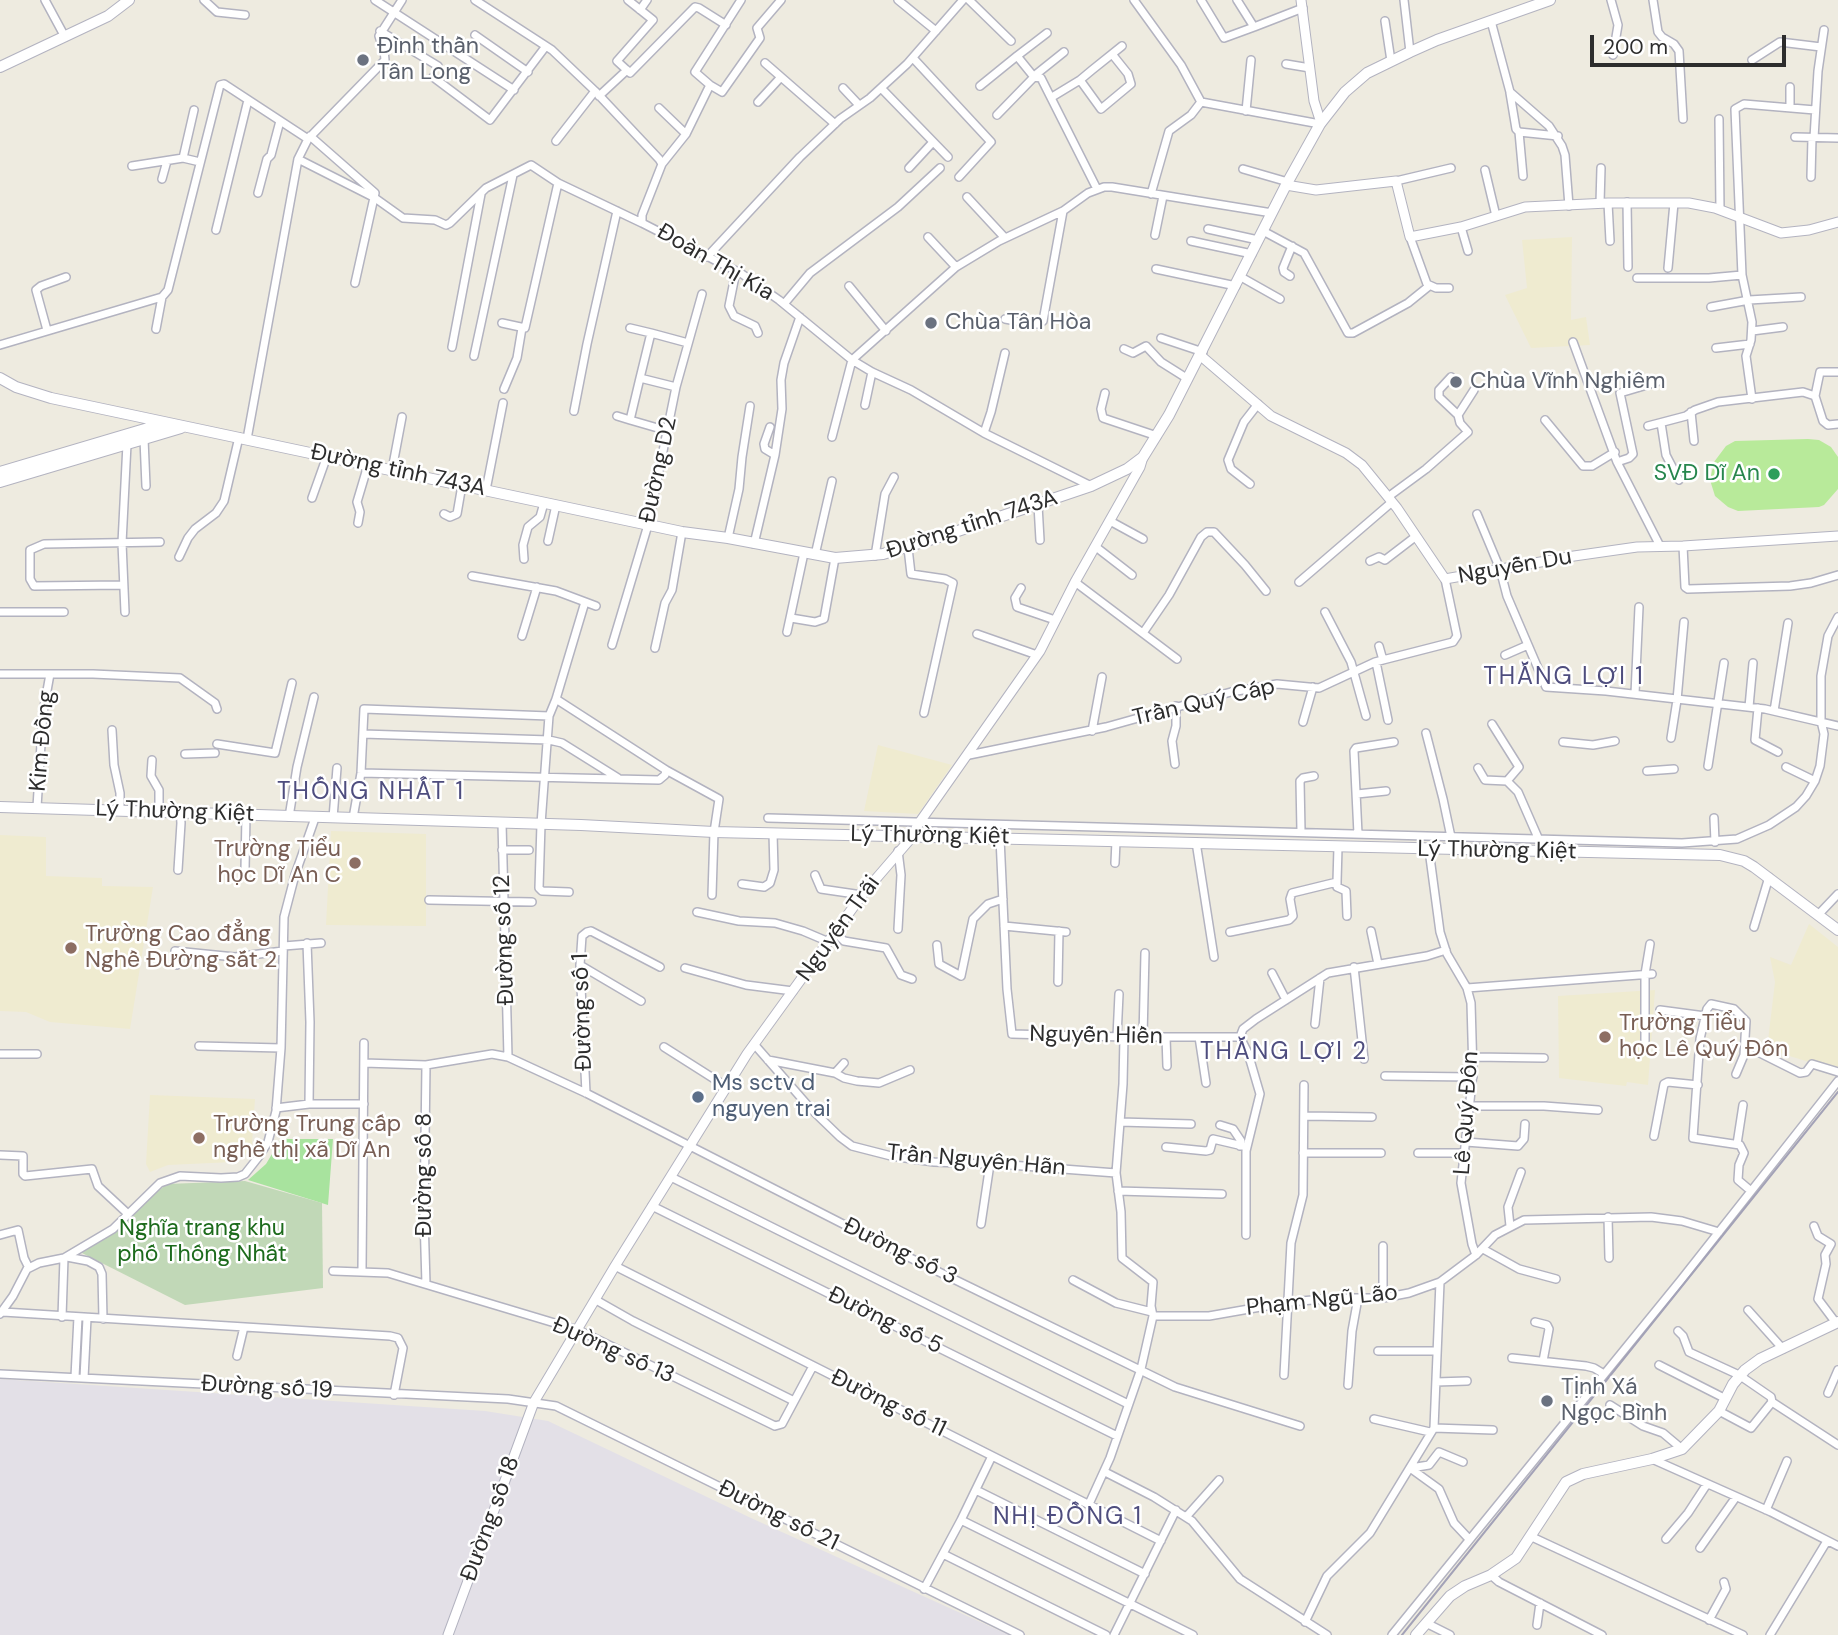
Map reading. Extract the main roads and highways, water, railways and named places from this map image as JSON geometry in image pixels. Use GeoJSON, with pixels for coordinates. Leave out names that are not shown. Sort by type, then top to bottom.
{"type":"FeatureCollection","features":[{"type":"Feature","properties":{"kind":"main road"},"geometry":{"type":"LineString","coordinates":[[0,67],[108,16],[130,0]]}},
{"type":"Feature","properties":{"kind":"main road","name":"Đường tỉnh 743A"},"geometry":{"type":"LineString","coordinates":[[0,378],[39,395],[682,532],[835,558],[875,556],[908,548],[1091,486],[1119,473],[1143,457],[1202,354],[1320,123],[1345,92],[1358,81],[1410,52],[1550,0]]}},
{"type":"Feature","properties":{"kind":"main road"},"geometry":{"type":"LineString","coordinates":[[139,416],[146,435]]}},
{"type":"Feature","properties":{"kind":"main road"},"geometry":{"type":"LineString","coordinates":[[0,482],[127,444],[166,423]]}},
{"type":"Feature","properties":{"kind":"main road"},"geometry":{"type":"LineString","coordinates":[[0,472],[186,427]]}},
{"type":"Feature","properties":{"kind":"main road","name":"Lý Thường Kiệt"},"geometry":{"type":"LineString","coordinates":[[0,807],[159,810],[714,832],[1720,855],[1744,861],[1838,930]]}},
{"type":"Feature","properties":{"kind":"main road"},"geometry":{"type":"LineString","coordinates":[[1416,1635],[1459,1590],[1516,1558],[1566,1482],[1583,1474],[1652,1459],[1682,1449],[1718,1410],[1740,1375],[1760,1359],[1837,1322]]}},
{"type":"Feature","properties":{"kind":"railway"},"geometry":{"type":"LineString","coordinates":[[1402,1635],[1838,1092]]}},
{"type":"Feature","properties":{"kind":"place","name":"Đình thần Tân Long"},"geometry":{"type":"Point","coordinates":[363,60]}},
{"type":"Feature","properties":{"kind":"place","name":"Chùa Tân Hòa"},"geometry":{"type":"Point","coordinates":[931,323]}},
{"type":"Feature","properties":{"kind":"place","name":"Chùa Vĩnh Nghiêm"},"geometry":{"type":"Point","coordinates":[1456,382]}},
{"type":"Feature","properties":{"kind":"place","name":"SVĐ Dĩ An"},"geometry":{"type":"Point","coordinates":[1774,474]}},
{"type":"Feature","properties":{"kind":"place","name":"Trường Tiểu học Dĩ An C"},"geometry":{"type":"Point","coordinates":[355,863]}},
{"type":"Feature","properties":{"kind":"place","name":"Trường Cao đẳng Nghề Đường sắt 2"},"geometry":{"type":"Point","coordinates":[71,948]}},
{"type":"Feature","properties":{"kind":"place","name":"Trường Tiểu học Lê Quý Đôn"},"geometry":{"type":"Point","coordinates":[1605,1037]}},
{"type":"Feature","properties":{"kind":"place","name":"Ms sctv d nguyen trai"},"geometry":{"type":"Point","coordinates":[698,1097]}},
{"type":"Feature","properties":{"kind":"place","name":"Trường Trung cấp nghề thị xã Dĩ An"},"geometry":{"type":"Point","coordinates":[199,1138]}},
{"type":"Feature","properties":{"kind":"place","name":"Tịnh Xá Ngọc Bình"},"geometry":{"type":"Point","coordinates":[1547,1401]}},
{"type":"Feature","properties":{"kind":"district","name":"THẮNG LỢI 1"},"geometry":{"type":"Point","coordinates":[1564,678]}},
{"type":"Feature","properties":{"kind":"district","name":"THỐNG NHẤT 1"},"geometry":{"type":"Point","coordinates":[371,793]}},
{"type":"Feature","properties":{"kind":"district","name":"THẮNG LỢI 2"},"geometry":{"type":"Point","coordinates":[1284,1053]}},
{"type":"Feature","properties":{"kind":"district","name":"NHỊ ĐỒNG 1"},"geometry":{"type":"Point","coordinates":[1068,1518]}},
{"type":"Feature","properties":{"kind":"park label","name":"Nghĩa trang khu phố Thống Nhất"},"geometry":{"type":"Point","coordinates":[202,1242]}}]}
